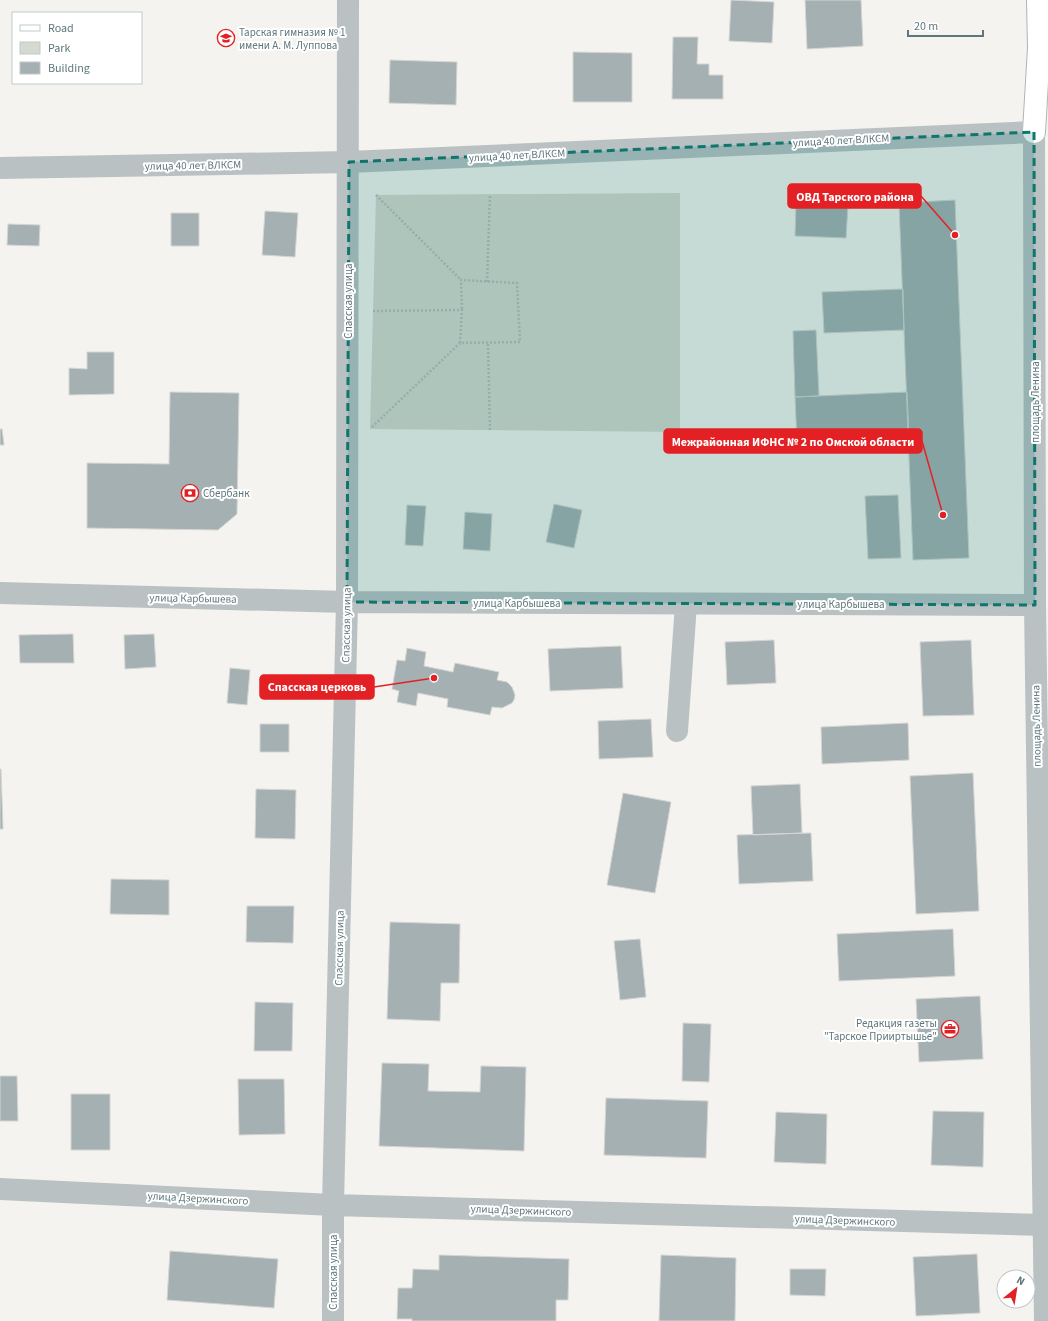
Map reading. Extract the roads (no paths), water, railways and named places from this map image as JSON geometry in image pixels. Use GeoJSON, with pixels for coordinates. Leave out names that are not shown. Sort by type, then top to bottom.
{"type":"FeatureCollection","features":[{"type":"Feature","properties":{"kind":"main road"},"geometry":{"type":"LineString","coordinates":[[1034,132],[1039,48],[1038,0]]}},
{"type":"Feature","properties":{"kind":"street","name":"Спасская улица"},"geometry":{"type":"LineString","coordinates":[[333,1321],[333,1205],[347,602],[349,162],[348,0]]}},
{"type":"Feature","properties":{"kind":"street","name":"улица 40 лет ВЛКСМ"},"geometry":{"type":"LineString","coordinates":[[0,168],[349,162],[1034,132]]}},
{"type":"Feature","properties":{"kind":"street","name":"площадь Ленина"},"geometry":{"type":"LineString","coordinates":[[1034,132],[1035,605],[1044,1321]]}},
{"type":"Feature","properties":{"kind":"street","name":"улица Карбышева"},"geometry":{"type":"LineString","coordinates":[[0,594],[347,602],[1035,605]]}},
{"type":"Feature","properties":{"kind":"street"},"geometry":{"type":"LineString","coordinates":[[677,731],[686,604]]}},
{"type":"Feature","properties":{"kind":"street","name":"улица Дзержинского"},"geometry":{"type":"LineString","coordinates":[[0,1189],[333,1205],[1043,1225]]}},
{"type":"Feature","properties":{"kind":"place","name":"Тарская гимназия № 1 имени А. М. Луппова"},"geometry":{"type":"Point","coordinates":[226,38]}},
{"type":"Feature","properties":{"kind":"place","name":"ОВД Тарского района"},"geometry":{"type":"Point","coordinates":[955,235]}},
{"type":"Feature","properties":{"kind":"place","name":"Сбербанк"},"geometry":{"type":"Point","coordinates":[190,493]}},
{"type":"Feature","properties":{"kind":"place","name":"Межрайонная ИФНС № 2 по Омской области"},"geometry":{"type":"Point","coordinates":[943,515]}},
{"type":"Feature","properties":{"kind":"place","name":"Спасская церковь"},"geometry":{"type":"Point","coordinates":[434,678]}},
{"type":"Feature","properties":{"kind":"place","name":"Редакция газеты \"Тарское Прииртышье\""},"geometry":{"type":"Point","coordinates":[950,1029]}}]}
